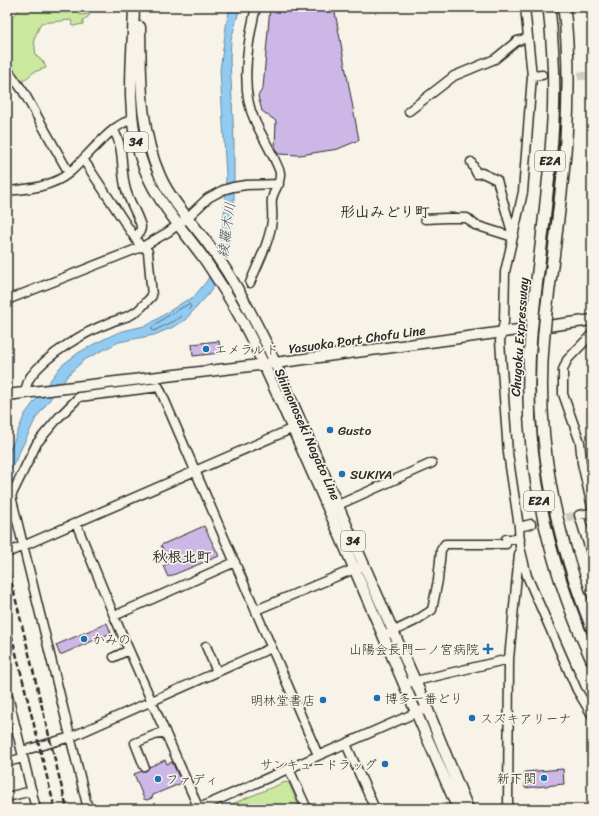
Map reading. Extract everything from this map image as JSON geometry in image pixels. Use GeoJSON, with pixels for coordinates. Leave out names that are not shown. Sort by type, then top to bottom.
{"type":"FeatureCollection","features":[{"type":"Feature","properties":{"kind":"highway","name":"Chugoku Expressway"},"geometry":{"type":"LineString","coordinates":[[549,7],[553,57],[553,119],[549,174],[531,334],[528,392],[529,429],[533,466],[540,505],[552,554],[567,599],[592,660]]}},
{"type":"Feature","properties":{"kind":"highway","name":"Chugoku Expressway"},"geometry":{"type":"LineString","coordinates":[[564,7],[567,49],[568,122],[562,189],[544,333],[542,428],[552,501],[564,550],[592,628]]}},
{"type":"Feature","properties":{"kind":"main road","name":"Shimonoseki Nagato Line"},"geometry":{"type":"LineString","coordinates":[[134,7],[132,120],[144,170],[157,196],[177,225],[204,259],[224,289],[254,343],[292,429],[359,567],[393,632],[427,708],[468,809]]}},
{"type":"Feature","properties":{"kind":"main road","name":"Shimonoseki Nagato Line"},"geometry":{"type":"LineString","coordinates":[[139,7],[141,88],[148,141],[160,177],[187,218],[211,248],[230,276],[251,312],[338,505],[383,636],[458,809]]}},
{"type":"Feature","properties":{"kind":"main road","name":"Yasuoka Port Chofu Line"},"geometry":{"type":"LineString","coordinates":[[7,395],[275,363],[592,320]]}},
{"type":"Feature","properties":{"kind":"street"},"geometry":{"type":"LineString","coordinates":[[250,283],[267,240],[272,220],[272,198],[279,184],[280,171],[253,119],[248,103],[246,81],[248,56],[251,26],[256,7]]}},
{"type":"Feature","properties":{"kind":"street"},"geometry":{"type":"LineString","coordinates":[[526,7],[532,76],[523,192],[505,272],[502,332],[500,341],[505,425],[520,543],[526,576],[577,690],[592,715]]}},
{"type":"Feature","properties":{"kind":"street"},"geometry":{"type":"LineString","coordinates":[[409,111],[454,76],[496,59],[517,41],[528,38]]}},
{"type":"Feature","properties":{"kind":"street"},"geometry":{"type":"LineString","coordinates":[[7,69],[23,91],[69,174]]}},
{"type":"Feature","properties":{"kind":"street"},"geometry":{"type":"LineString","coordinates":[[532,76],[542,75]]}},
{"type":"Feature","properties":{"kind":"street"},"geometry":{"type":"LineString","coordinates":[[7,191],[41,186],[54,182],[69,174],[114,131],[127,121],[132,120]]}},
{"type":"Feature","properties":{"kind":"street"},"geometry":{"type":"LineString","coordinates":[[114,131],[121,146],[122,171],[126,190],[130,204],[140,222],[140,233],[135,238]]}},
{"type":"Feature","properties":{"kind":"street"},"geometry":{"type":"LineString","coordinates":[[28,393],[27,384],[31,376],[41,365],[60,350],[77,338],[97,328],[136,313],[152,296],[148,252],[135,238],[83,159]]}},
{"type":"Feature","properties":{"kind":"street"},"geometry":{"type":"LineString","coordinates":[[471,162],[477,174],[482,173],[498,180],[513,236]]}},
{"type":"Feature","properties":{"kind":"street"},"geometry":{"type":"LineString","coordinates":[[7,300],[143,247],[168,232],[187,218],[214,194],[233,187],[246,185],[279,184]]}},
{"type":"Feature","properties":{"kind":"street"},"geometry":{"type":"LineString","coordinates":[[425,219],[467,218],[475,225],[513,236]]}},
{"type":"Feature","properties":{"kind":"street"},"geometry":{"type":"LineString","coordinates":[[592,334],[567,360],[562,370],[562,394],[580,442],[582,463],[592,507]]}},
{"type":"Feature","properties":{"kind":"street"},"geometry":{"type":"LineString","coordinates":[[88,809],[11,496],[36,444],[59,417],[79,397],[159,387],[318,755]]}},
{"type":"Feature","properties":{"kind":"street"},"geometry":{"type":"LineString","coordinates":[[7,552],[302,424]]}},
{"type":"Feature","properties":{"kind":"street"},"geometry":{"type":"LineString","coordinates":[[338,505],[432,463]]}},
{"type":"Feature","properties":{"kind":"street"},"geometry":{"type":"LineString","coordinates":[[592,513],[579,515],[592,556]]}},
{"type":"Feature","properties":{"kind":"street"},"geometry":{"type":"LineString","coordinates":[[76,523],[114,616],[198,809],[427,708]]}},
{"type":"Feature","properties":{"kind":"street"},"geometry":{"type":"LineString","coordinates":[[519,527],[530,524]]}},
{"type":"Feature","properties":{"kind":"street"},"geometry":{"type":"LineString","coordinates":[[383,636],[415,621],[432,610],[438,580],[441,550],[445,544],[506,544],[506,539],[520,543]]}},
{"type":"Feature","properties":{"kind":"street"},"geometry":{"type":"LineString","coordinates":[[508,809],[509,659],[520,543]]}},
{"type":"Feature","properties":{"kind":"street"},"geometry":{"type":"LineString","coordinates":[[114,616],[235,562]]}},
{"type":"Feature","properties":{"kind":"street"},"geometry":{"type":"LineString","coordinates":[[256,610],[359,567]]}},
{"type":"Feature","properties":{"kind":"street"},"geometry":{"type":"LineString","coordinates":[[206,646],[217,672]]}},
{"type":"Feature","properties":{"kind":"street"},"geometry":{"type":"LineString","coordinates":[[7,762],[22,754],[71,737],[271,648]]}},
{"type":"Feature","properties":{"kind":"street"},"geometry":{"type":"LineString","coordinates":[[114,657],[129,650]]}},
{"type":"Feature","properties":{"kind":"street"},"geometry":{"type":"LineString","coordinates":[[403,684],[509,659]]}},
{"type":"Feature","properties":{"kind":"street"},"geometry":{"type":"LineString","coordinates":[[7,692],[36,809]]}},
{"type":"Feature","properties":{"kind":"street"},"geometry":{"type":"LineString","coordinates":[[144,766],[136,743],[165,731]]}},
{"type":"Feature","properties":{"kind":"street"},"geometry":{"type":"LineString","coordinates":[[346,744],[375,809]]}},
{"type":"Feature","properties":{"kind":"street"},"geometry":{"type":"LineString","coordinates":[[289,769],[307,809]]}},
{"type":"Feature","properties":{"kind":"street"},"geometry":{"type":"LineString","coordinates":[[7,797],[32,791]]}},
{"type":"Feature","properties":{"kind":"green space"},"geometry":{"type":"Polygon","coordinates":[[[18,7],[78,7],[80,15],[90,14],[83,20],[83,24],[73,26],[71,20],[41,23],[34,39],[36,56],[43,61],[46,68],[34,72],[20,83],[7,63],[11,56],[7,52],[7,22],[19,10],[18,7]]]}},
{"type":"Feature","properties":{"kind":"green space"},"geometry":{"type":"Polygon","coordinates":[[[285,782],[289,783],[300,809],[220,809],[285,782]]]}},
{"type":"Feature","properties":{"kind":"water","name":"綾羅木川"},"geometry":{"type":"Polygon","coordinates":[[[230,7],[240,7],[231,40],[230,59],[234,141],[234,199],[230,233],[222,271],[215,285],[207,296],[184,321],[154,335],[119,342],[84,360],[69,374],[36,418],[7,478],[7,457],[25,414],[61,366],[78,353],[94,344],[119,332],[148,325],[185,301],[192,299],[206,282],[214,269],[220,246],[225,206],[226,176],[220,70],[230,7]]]}},
{"type":"Feature","properties":{"kind":"building"},"geometry":{"type":"Polygon","coordinates":[[[270,7],[334,7],[359,140],[338,149],[300,155],[278,154],[275,149],[276,121],[262,111],[258,96],[263,88],[270,7]]]}},
{"type":"Feature","properties":{"kind":"building","name":"エメラルド"},"geometry":{"type":"Polygon","coordinates":[[[219,341],[220,353],[193,356],[192,344],[219,341]]]}},
{"type":"Feature","properties":{"kind":"building"},"geometry":{"type":"Polygon","coordinates":[[[204,526],[219,556],[168,577],[163,566],[169,563],[161,545],[204,526]]]}},
{"type":"Feature","properties":{"kind":"building","name":"かみの"},"geometry":{"type":"Polygon","coordinates":[[[107,623],[111,633],[60,655],[56,645],[107,623]]]}},
{"type":"Feature","properties":{"kind":"building","name":"ファディ"},"geometry":{"type":"Polygon","coordinates":[[[165,760],[167,764],[172,762],[182,783],[153,795],[152,798],[147,800],[144,799],[134,774],[146,771],[149,767],[165,760]]]}},
{"type":"Feature","properties":{"kind":"building","name":"新下関"},"geometry":{"type":"Polygon","coordinates":[[[563,769],[564,784],[525,788],[524,772],[563,769]]]}},
{"type":"Feature","properties":{"kind":"tunnel"},"geometry":{"type":"LineString","coordinates":[[542,75],[592,76]]}},
{"type":"Feature","properties":{"kind":"tunnel"},"geometry":{"type":"LineString","coordinates":[[531,524],[579,515]]}},
{"type":"Feature","properties":{"kind":"railway"},"geometry":{"type":"LineString","coordinates":[[7,564],[67,809]]}},
{"type":"Feature","properties":{"kind":"railway"},"geometry":{"type":"LineString","coordinates":[[7,617],[55,809]]}},
{"type":"Feature","properties":{"kind":"place","name":"エメラルド"},"geometry":{"type":"Point","coordinates":[206,349]}},
{"type":"Feature","properties":{"kind":"place","name":"Gusto"},"geometry":{"type":"Point","coordinates":[330,430]}},
{"type":"Feature","properties":{"kind":"place","name":"SUKIYA"},"geometry":{"type":"Point","coordinates":[342,474]}},
{"type":"Feature","properties":{"kind":"place","name":"かみの"},"geometry":{"type":"Point","coordinates":[84,639]}},
{"type":"Feature","properties":{"kind":"place","name":"山陽会長門一ノ宮病院"},"geometry":{"type":"Point","coordinates":[488,649]}},
{"type":"Feature","properties":{"kind":"place","name":"博多一番どり"},"geometry":{"type":"Point","coordinates":[377,698]}},
{"type":"Feature","properties":{"kind":"place","name":"明林堂書店"},"geometry":{"type":"Point","coordinates":[323,700]}},
{"type":"Feature","properties":{"kind":"place","name":"スズキアリーナ"},"geometry":{"type":"Point","coordinates":[472,718]}},
{"type":"Feature","properties":{"kind":"place","name":"サンキュードラッグ"},"geometry":{"type":"Point","coordinates":[385,764]}},
{"type":"Feature","properties":{"kind":"place","name":"新下関"},"geometry":{"type":"Point","coordinates":[544,778]}},
{"type":"Feature","properties":{"kind":"place","name":"ファディ"},"geometry":{"type":"Point","coordinates":[158,779]}},
{"type":"Feature","properties":{"kind":"district","name":"形山みどり町"},"geometry":{"type":"Point","coordinates":[385,212]}},
{"type":"Feature","properties":{"kind":"district","name":"秋根北町"},"geometry":{"type":"Point","coordinates":[182,557]}}]}
